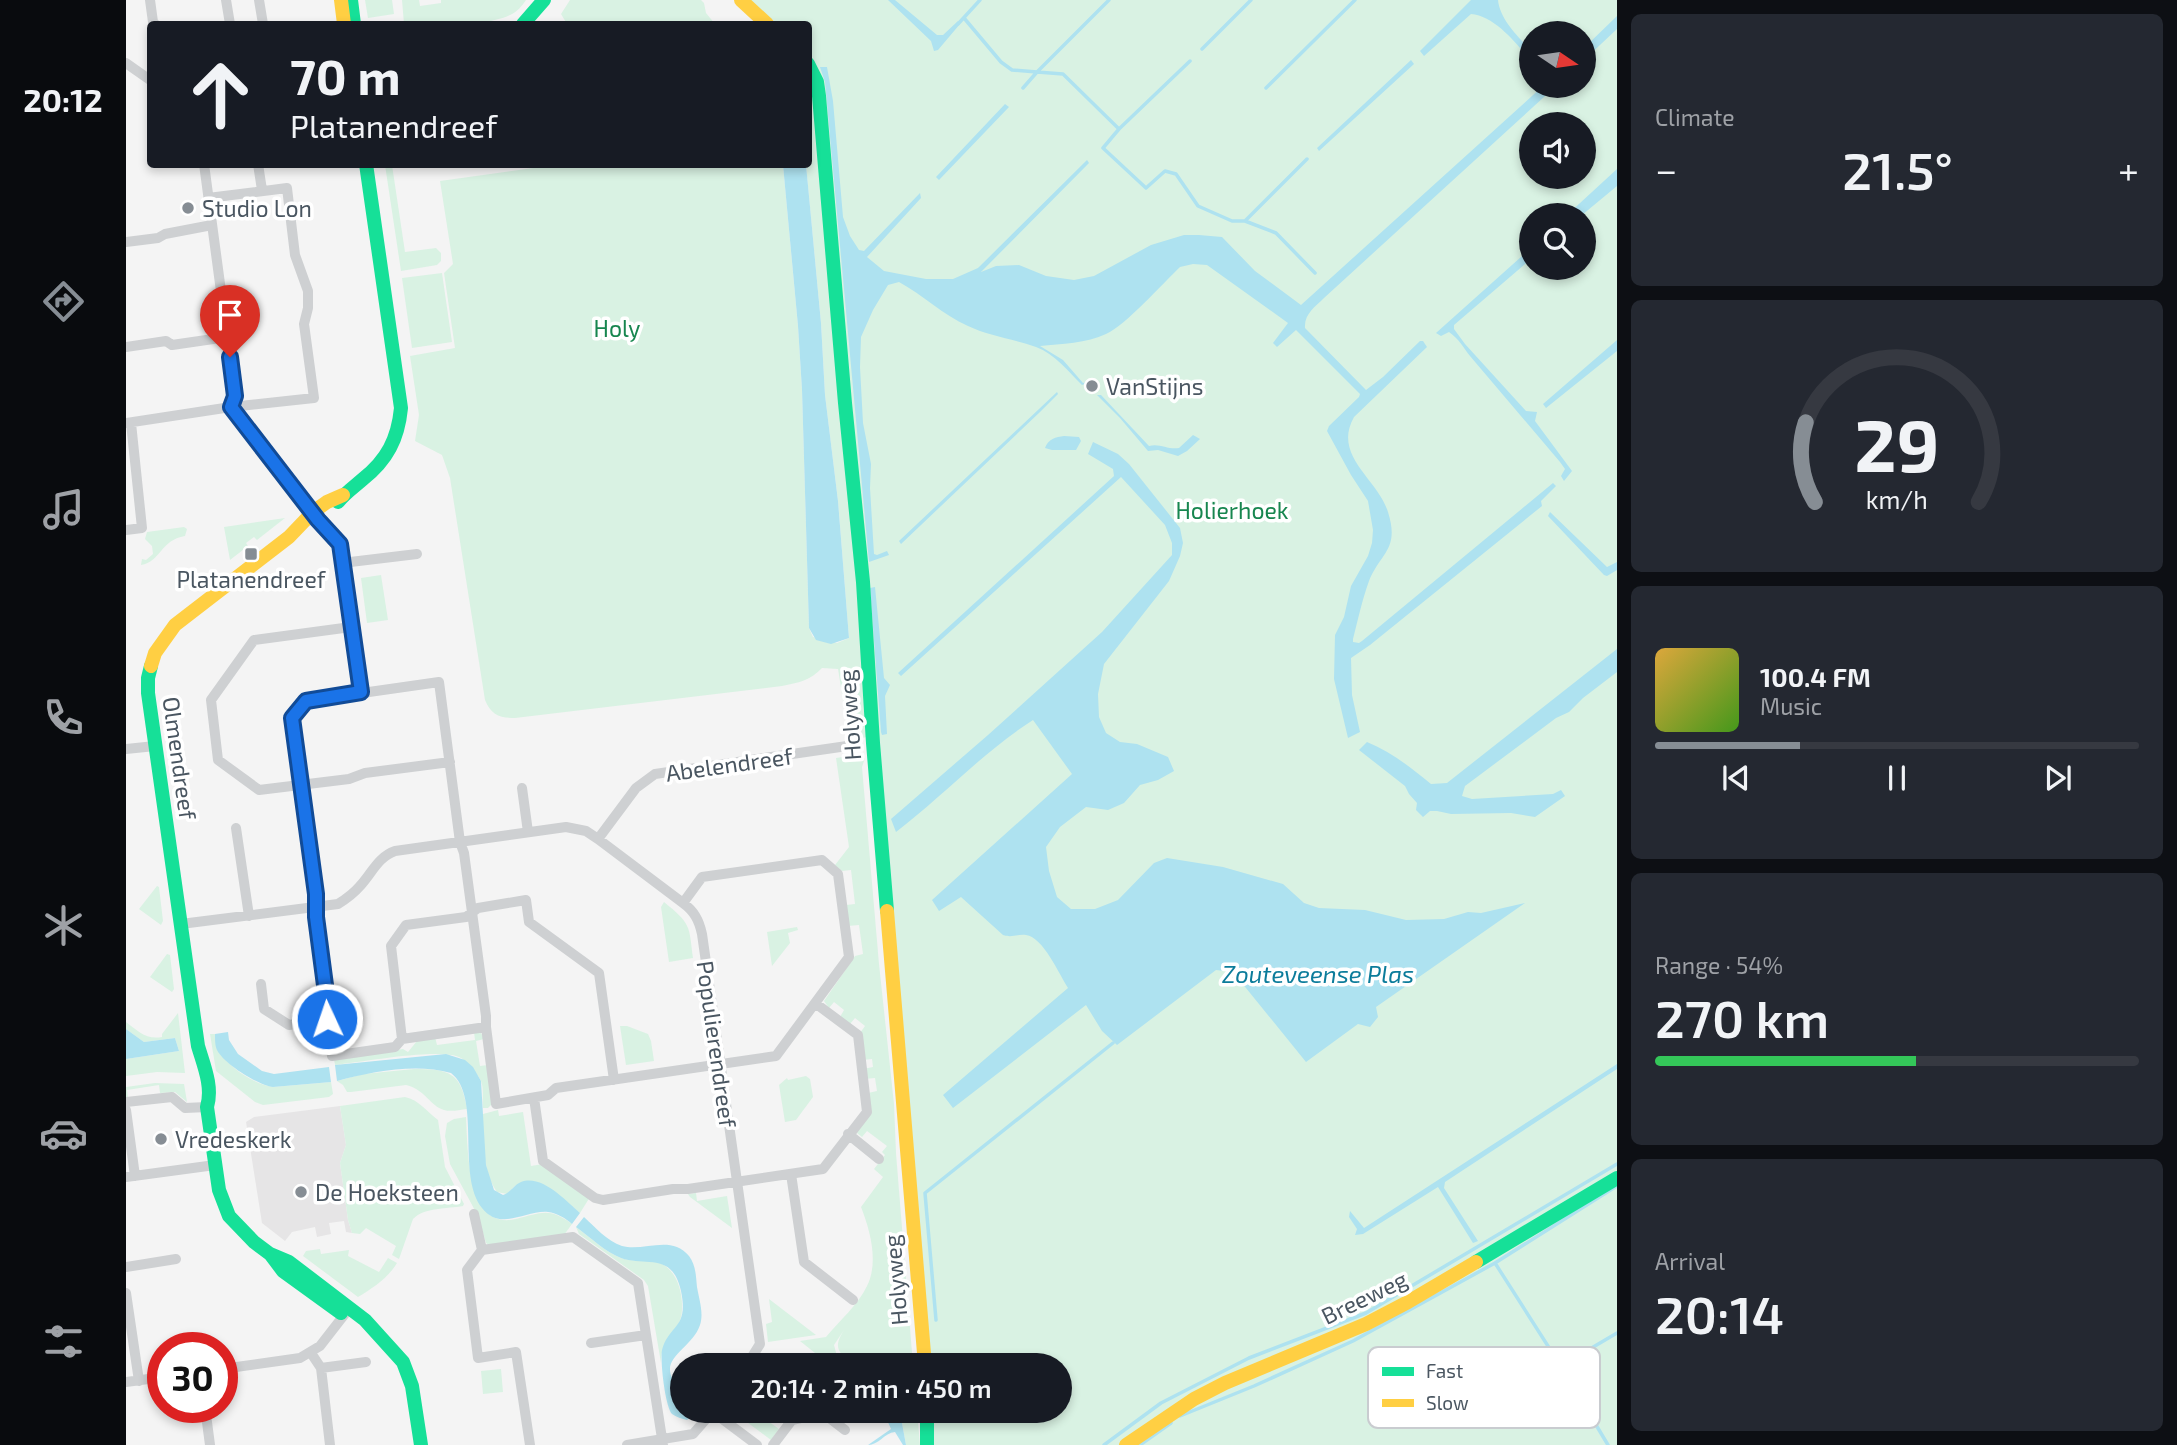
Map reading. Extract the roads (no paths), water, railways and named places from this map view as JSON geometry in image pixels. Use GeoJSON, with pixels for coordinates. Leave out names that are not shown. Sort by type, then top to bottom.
{"type":"FeatureCollection","features":[{"type":"Feature","properties":{"kind":"street"},"geometry":{"type":"LineString","coordinates":[[150,0],[153,21]]}},
{"type":"Feature","properties":{"kind":"street"},"geometry":{"type":"LineString","coordinates":[[226,0],[230,21]]}},
{"type":"Feature","properties":{"kind":"street"},"geometry":{"type":"LineString","coordinates":[[259,0],[262,21]]}},
{"type":"Feature","properties":{"kind":"street"},"geometry":{"type":"LineString","coordinates":[[341,0],[344,21]]}},
{"type":"Feature","properties":{"kind":"street"},"geometry":{"type":"LineString","coordinates":[[351,0],[354,21]]}},
{"type":"Feature","properties":{"kind":"street"},"geometry":{"type":"LineString","coordinates":[[526,21],[544,0]]}},
{"type":"Feature","properties":{"kind":"street"},"geometry":{"type":"LineString","coordinates":[[741,0],[764,21]]}},
{"type":"Feature","properties":{"kind":"street"},"geometry":{"type":"LineString","coordinates":[[126,62],[147,78]]}},
{"type":"Feature","properties":{"kind":"street","name":"Holyweg"},"geometry":{"type":"LineString","coordinates":[[812,72],[819,96],[863,582],[873,743],[924,1353]]}},
{"type":"Feature","properties":{"kind":"street"},"geometry":{"type":"LineString","coordinates":[[204,168],[235,396],[231,407]]}},
{"type":"Feature","properties":{"kind":"street"},"geometry":{"type":"LineString","coordinates":[[259,168],[262,190]]}},
{"type":"Feature","properties":{"kind":"street","name":"Olmendreef"},"geometry":{"type":"LineString","coordinates":[[367,168],[401,408],[393,446],[385,459],[343,495],[330,499],[316,517],[299,524],[289,537],[175,625],[163,638],[155,653],[148,678],[148,693],[198,1046],[198,1079],[202,1099],[207,1107],[219,1190],[229,1216],[240,1230],[270,1254],[283,1271],[346,1311],[360,1327],[374,1332],[403,1362],[412,1386],[421,1445]]}},
{"type":"Feature","properties":{"kind":"street"},"geometry":{"type":"LineString","coordinates":[[126,530],[142,528],[128,423],[231,407],[314,398],[304,324],[309,291],[295,254],[287,188],[208,198]]}},
{"type":"Feature","properties":{"kind":"street"},"geometry":{"type":"LineString","coordinates":[[126,242],[158,238],[164,234],[212,225]]}},
{"type":"Feature","properties":{"kind":"street"},"geometry":{"type":"LineString","coordinates":[[126,346],[166,341],[172,345],[227,337]]}},
{"type":"Feature","properties":{"kind":"street"},"geometry":{"type":"LineString","coordinates":[[231,407],[340,544],[361,692]]}},
{"type":"Feature","properties":{"kind":"street"},"geometry":{"type":"LineString","coordinates":[[342,563],[417,554]]}},
{"type":"Feature","properties":{"kind":"street"},"geometry":{"type":"LineString","coordinates":[[351,627],[254,640],[211,700],[218,760],[259,790],[349,779],[365,773],[450,762]]}},
{"type":"Feature","properties":{"kind":"street"},"geometry":{"type":"LineString","coordinates":[[486,1027],[402,1040],[395,1047],[332,1056],[292,718],[306,701],[439,682],[472,912],[496,1104],[548,1095],[556,1088],[776,1056],[849,957],[838,874],[822,860],[702,877],[683,902]]}},
{"type":"Feature","properties":{"kind":"street"},"geometry":{"type":"LineString","coordinates":[[126,749],[155,746]]}},
{"type":"Feature","properties":{"kind":"street","name":"Abelendreef"},"geometry":{"type":"LineString","coordinates":[[598,839],[636,788],[655,774],[847,746]]}},
{"type":"Feature","properties":{"kind":"street"},"geometry":{"type":"LineString","coordinates":[[522,788],[528,832]]}},
{"type":"Feature","properties":{"kind":"street","name":"Populierendreef"},"geometry":{"type":"LineString","coordinates":[[181,924],[338,904],[349,897],[385,854],[566,827],[586,831],[683,902],[698,920],[702,934],[760,1344],[754,1353]]}},
{"type":"Feature","properties":{"kind":"street"},"geometry":{"type":"LineString","coordinates":[[236,828],[249,916]]}},
{"type":"Feature","properties":{"kind":"street"},"geometry":{"type":"LineString","coordinates":[[402,1040],[391,946],[406,925],[466,917],[478,908],[526,900],[529,922],[599,973],[614,1080]]}},
{"type":"Feature","properties":{"kind":"street"},"geometry":{"type":"LineString","coordinates":[[261,985],[264,1009],[289,1025],[327,1019]]}},
{"type":"Feature","properties":{"kind":"street"},"geometry":{"type":"LineString","coordinates":[[534,1098],[543,1161],[595,1198],[737,1183],[823,1169],[867,1112],[858,1035],[815,1003]]}},
{"type":"Feature","properties":{"kind":"street"},"geometry":{"type":"LineString","coordinates":[[126,1102],[172,1097],[185,1108],[207,1107]]}},
{"type":"Feature","properties":{"kind":"street"},"geometry":{"type":"LineString","coordinates":[[126,1110],[130,1176],[215,1165]]}},
{"type":"Feature","properties":{"kind":"street"},"geometry":{"type":"LineString","coordinates":[[848,1134],[879,1158]]}},
{"type":"Feature","properties":{"kind":"street"},"geometry":{"type":"LineString","coordinates":[[791,1174],[804,1262],[853,1300]]}},
{"type":"Feature","properties":{"kind":"street","name":"Breeweg"},"geometry":{"type":"LineString","coordinates":[[1126,1445],[1194,1399],[1225,1383],[1366,1324],[1408,1302],[1617,1178]]}},
{"type":"Feature","properties":{"kind":"street"},"geometry":{"type":"LineString","coordinates":[[474,1214],[482,1250]]}},
{"type":"Feature","properties":{"kind":"street"},"geometry":{"type":"LineString","coordinates":[[530,1445],[516,1352],[478,1358],[467,1270],[482,1250],[573,1237],[638,1283],[662,1442]]}},
{"type":"Feature","properties":{"kind":"street"},"geometry":{"type":"LineString","coordinates":[[126,1267],[176,1259]]}},
{"type":"Feature","properties":{"kind":"street"},"geometry":{"type":"LineString","coordinates":[[126,1293],[139,1381]]}},
{"type":"Feature","properties":{"kind":"street"},"geometry":{"type":"LineString","coordinates":[[238,1367],[300,1358],[312,1353],[346,1311]]}},
{"type":"Feature","properties":{"kind":"street"},"geometry":{"type":"LineString","coordinates":[[592,1343],[646,1335]]}},
{"type":"Feature","properties":{"kind":"street"},"geometry":{"type":"LineString","coordinates":[[312,1353],[321,1368],[330,1445]]}},
{"type":"Feature","properties":{"kind":"street"},"geometry":{"type":"LineString","coordinates":[[321,1368],[366,1362]]}},
{"type":"Feature","properties":{"kind":"street"},"geometry":{"type":"LineString","coordinates":[[126,1382],[147,1380]]}},
{"type":"Feature","properties":{"kind":"street"},"geometry":{"type":"LineString","coordinates":[[207,1423],[210,1445]]}},
{"type":"Feature","properties":{"kind":"street"},"geometry":{"type":"LineString","coordinates":[[627,1445],[662,1442],[693,1434],[703,1423]]}},
{"type":"Feature","properties":{"kind":"street"},"geometry":{"type":"LineString","coordinates":[[729,1423],[757,1445]]}},
{"type":"Feature","properties":{"kind":"street"},"geometry":{"type":"LineString","coordinates":[[774,1445],[790,1423]]}},
{"type":"Feature","properties":{"kind":"street"},"geometry":{"type":"LineString","coordinates":[[836,1423],[845,1430]]}},
{"type":"Feature","properties":{"kind":"street"},"geometry":{"type":"LineString","coordinates":[[927,1423],[927,1445]]}},
{"type":"Feature","properties":{"kind":"water"},"geometry":{"type":"Polygon","coordinates":[[[888,0],[895,0],[937,35],[943,35],[958,21],[960,24],[938,50],[934,51],[931,41],[888,0]]]}},
{"type":"Feature","properties":{"kind":"water"},"geometry":{"type":"Polygon","coordinates":[[[1471,0],[1498,0],[1506,21],[1519,38],[1519,47],[1497,25],[1471,14],[1424,56],[1420,51],[1471,0]]]}},
{"type":"Feature","properties":{"kind":"water"},"geometry":{"type":"Polygon","coordinates":[[[1617,16],[1617,29],[1596,49],[1596,36],[1617,16]]]}},
{"type":"Feature","properties":{"kind":"water"},"geometry":{"type":"Polygon","coordinates":[[[1411,60],[1414,64],[1319,151],[1317,148],[1411,60]]]}},
{"type":"Feature","properties":{"kind":"water"},"geometry":{"type":"Polygon","coordinates":[[[820,67],[827,67],[833,101],[843,217],[859,250],[864,251],[920,193],[921,198],[867,257],[884,271],[926,279],[953,279],[978,268],[1087,160],[1089,163],[981,272],[996,266],[1019,265],[1046,276],[1074,280],[1094,276],[1151,245],[1184,235],[1222,237],[1255,271],[1301,305],[1530,98],[1543,98],[1528,112],[1519,112],[1519,120],[1324,298],[1306,319],[1305,328],[1366,390],[1420,341],[1427,347],[1354,417],[1349,431],[1352,455],[1383,500],[1392,535],[1387,550],[1369,581],[1353,642],[1362,641],[1553,483],[1556,486],[1541,501],[1542,506],[1351,658],[1352,695],[1360,732],[1348,738],[1334,679],[1335,635],[1344,617],[1351,586],[1368,556],[1373,530],[1368,501],[1327,431],[1360,394],[1296,330],[1277,347],[1273,343],[1288,323],[1207,265],[1180,267],[1133,313],[1106,334],[1082,341],[1040,346],[1063,360],[1083,383],[1096,379],[1082,385],[1061,363],[1043,350],[968,326],[899,282],[888,285],[861,337],[863,423],[871,464],[874,554],[887,551],[889,555],[869,562],[825,82],[820,67]]]}},
{"type":"Feature","properties":{"kind":"water"},"geometry":{"type":"Polygon","coordinates":[[[1005,104],[1009,107],[939,180],[936,177],[1005,104]]]}},
{"type":"Feature","properties":{"kind":"water"},"geometry":{"type":"Polygon","coordinates":[[[783,168],[806,168],[849,638],[831,644],[816,640],[809,628],[798,326],[783,168]]]}},
{"type":"Feature","properties":{"kind":"water"},"geometry":{"type":"Polygon","coordinates":[[[1617,169],[1617,186],[1596,203],[1580,203],[1617,169]]]}},
{"type":"Feature","properties":{"kind":"water"},"geometry":{"type":"Polygon","coordinates":[[[1519,259],[1519,269],[1454,325],[1454,329],[1526,411],[1537,412],[1535,421],[1572,471],[1564,481],[1561,476],[1565,469],[1560,462],[1458,340],[1449,332],[1441,336],[1436,333],[1519,259]]]}},
{"type":"Feature","properties":{"kind":"water"},"geometry":{"type":"Polygon","coordinates":[[[1617,340],[1617,351],[1546,408],[1543,404],[1617,340]]]}},
{"type":"Feature","properties":{"kind":"water"},"geometry":{"type":"Polygon","coordinates":[[[1057,392],[1040,412],[901,544],[899,541],[1057,392]]]}},
{"type":"Feature","properties":{"kind":"water"},"geometry":{"type":"Polygon","coordinates":[[[1097,395],[1101,395],[1149,446],[1179,448],[1193,435],[1200,439],[1178,456],[1158,450],[1148,451],[1097,395]]]}},
{"type":"Feature","properties":{"kind":"water"},"geometry":{"type":"Polygon","coordinates":[[[1064,436],[1079,437],[1081,441],[1076,450],[1045,448],[1050,441],[1064,436]]]}},
{"type":"Feature","properties":{"kind":"water","name":"Zouteveense Plas"},"geometry":{"type":"Polygon","coordinates":[[[1093,442],[1118,454],[1129,464],[1180,528],[1183,543],[1169,581],[1104,664],[1098,694],[1099,717],[1106,733],[1120,742],[1137,744],[1168,757],[1174,771],[1158,780],[1140,785],[1124,803],[1108,810],[1086,807],[1060,827],[1046,847],[1049,871],[1057,897],[1071,909],[1095,909],[1118,900],[1154,863],[1167,858],[1223,867],[1283,884],[1304,903],[1319,908],[1365,910],[1406,920],[1444,919],[1468,912],[1481,913],[1525,903],[1376,1007],[1378,1017],[1370,1027],[1358,1024],[1306,1062],[1233,972],[1216,970],[1117,1045],[1102,1031],[1086,1005],[953,1108],[943,1095],[1068,988],[1044,949],[1032,937],[1003,935],[961,897],[939,911],[932,900],[1072,774],[1033,720],[997,746],[896,832],[891,819],[1102,632],[1172,555],[1172,543],[1165,525],[1121,477],[901,676],[898,673],[1114,476],[1113,469],[1088,454],[1093,442]]]}},
{"type":"Feature","properties":{"kind":"water"},"geometry":{"type":"Polygon","coordinates":[[[1550,512],[1607,567],[1617,562],[1617,570],[1604,575],[1548,516],[1550,512]]]}},
{"type":"Feature","properties":{"kind":"water"},"geometry":{"type":"Polygon","coordinates":[[[875,587],[884,678],[890,685],[885,696],[887,734],[882,735],[870,588],[875,587]]]}},
{"type":"Feature","properties":{"kind":"water"},"geometry":{"type":"Polygon","coordinates":[[[1617,649],[1617,672],[1569,712],[1556,718],[1465,786],[1462,796],[1472,799],[1553,794],[1561,790],[1565,796],[1535,817],[1511,813],[1451,814],[1430,811],[1423,817],[1416,810],[1417,803],[1405,786],[1359,750],[1367,742],[1393,755],[1431,784],[1447,783],[1617,649]]]}},
{"type":"Feature","properties":{"kind":"water"},"geometry":{"type":"Polygon","coordinates":[[[126,1029],[144,1042],[175,1038],[179,1051],[126,1059],[126,1029]]]}},
{"type":"Feature","properties":{"kind":"water"},"geometry":{"type":"Polygon","coordinates":[[[228,1032],[229,1040],[238,1054],[262,1071],[274,1074],[329,1067],[331,1082],[273,1087],[259,1082],[234,1067],[217,1050],[215,1034],[228,1032]]]}},
{"type":"Feature","properties":{"kind":"water"},"geometry":{"type":"Polygon","coordinates":[[[446,1054],[465,1060],[473,1067],[481,1081],[486,1165],[494,1190],[503,1195],[521,1182],[545,1185],[580,1213],[572,1224],[555,1213],[539,1212],[505,1219],[489,1215],[482,1208],[474,1194],[471,1176],[465,1100],[460,1084],[451,1073],[408,1069],[337,1081],[335,1065],[446,1054]]]}},
{"type":"Feature","properties":{"kind":"water"},"geometry":{"type":"Polygon","coordinates":[[[1617,1064],[1617,1069],[1445,1182],[1444,1188],[1478,1241],[1473,1243],[1438,1187],[1363,1234],[1355,1235],[1357,1229],[1349,1217],[1350,1211],[1364,1228],[1617,1064]]]}},
{"type":"Feature","properties":{"kind":"water"},"geometry":{"type":"Polygon","coordinates":[[[584,1217],[606,1237],[622,1246],[674,1246],[689,1256],[695,1271],[701,1320],[695,1334],[679,1353],[670,1353],[670,1411],[665,1393],[662,1350],[682,1313],[683,1303],[677,1278],[665,1265],[621,1258],[609,1252],[576,1227],[584,1217]]]}},
{"type":"Feature","properties":{"kind":"water"},"geometry":{"type":"Polygon","coordinates":[[[888,1423],[902,1423],[906,1445],[903,1445],[895,1432],[868,1445],[891,1429],[888,1423]]]}},
{"type":"Feature","properties":{"kind":"waterway"},"geometry":{"type":"LineString","coordinates":[[958,24],[980,0]]}},
{"type":"Feature","properties":{"kind":"waterway"},"geometry":{"type":"LineString","coordinates":[[964,18],[1001,62],[1012,70],[1037,72],[1109,0]]}},
{"type":"Feature","properties":{"kind":"waterway"},"geometry":{"type":"LineString","coordinates":[[1202,49],[1251,0]]}},
{"type":"Feature","properties":{"kind":"waterway"},"geometry":{"type":"LineString","coordinates":[[1266,88],[1355,0]]}},
{"type":"Feature","properties":{"kind":"waterway"},"geometry":{"type":"LineString","coordinates":[[1190,61],[1119,129],[1103,148],[1146,188],[1165,171],[1176,174],[1198,206],[1232,221],[1245,221],[1276,233],[1315,273]]}},
{"type":"Feature","properties":{"kind":"waterway"},"geometry":{"type":"LineString","coordinates":[[1023,88],[1037,72],[1063,74],[1119,129]]}},
{"type":"Feature","properties":{"kind":"waterway"},"geometry":{"type":"LineString","coordinates":[[1245,221],[1307,159]]}},
{"type":"Feature","properties":{"kind":"waterway"},"geometry":{"type":"LineString","coordinates":[[936,1320],[925,1193],[1113,1043]]}},
{"type":"Feature","properties":{"kind":"waterway"},"geometry":{"type":"LineString","coordinates":[[1104,1445],[1161,1403],[1249,1358],[1366,1313],[1617,1164]]}},
{"type":"Feature","properties":{"kind":"waterway"},"geometry":{"type":"LineString","coordinates":[[1180,1416],[1353,1341],[1495,1263],[1617,1186]]}},
{"type":"Feature","properties":{"kind":"waterway"},"geometry":{"type":"LineString","coordinates":[[1495,1263],[1549,1347]]}},
{"type":"Feature","properties":{"kind":"waterway"},"geometry":{"type":"LineString","coordinates":[[1593,1347],[1617,1333]]}},
{"type":"Feature","properties":{"kind":"waterway"},"geometry":{"type":"LineString","coordinates":[[1140,1445],[1171,1423]]}},
{"type":"Feature","properties":{"kind":"waterway"},"geometry":{"type":"LineString","coordinates":[[1598,1428],[1608,1445]]}},
{"type":"Feature","properties":{"kind":"place","name":"Studio Lon"},"geometry":{"type":"Point","coordinates":[188,208]}},
{"type":"Feature","properties":{"kind":"place","name":"VanStijns"},"geometry":{"type":"Point","coordinates":[1092,386]}},
{"type":"Feature","properties":{"kind":"place","name":"Platanendreef"},"geometry":{"type":"Point","coordinates":[251,554]}},
{"type":"Feature","properties":{"kind":"place","name":"Vredeskerk"},"geometry":{"type":"Point","coordinates":[161,1139]}},
{"type":"Feature","properties":{"kind":"place","name":"De Hoeksteen"},"geometry":{"type":"Point","coordinates":[301,1192]}},
{"type":"Feature","properties":{"kind":"park label","name":"Holy"},"geometry":{"type":"Point","coordinates":[617,328]}},
{"type":"Feature","properties":{"kind":"park label","name":"Holierhoek"},"geometry":{"type":"Point","coordinates":[1232,510]}}]}
